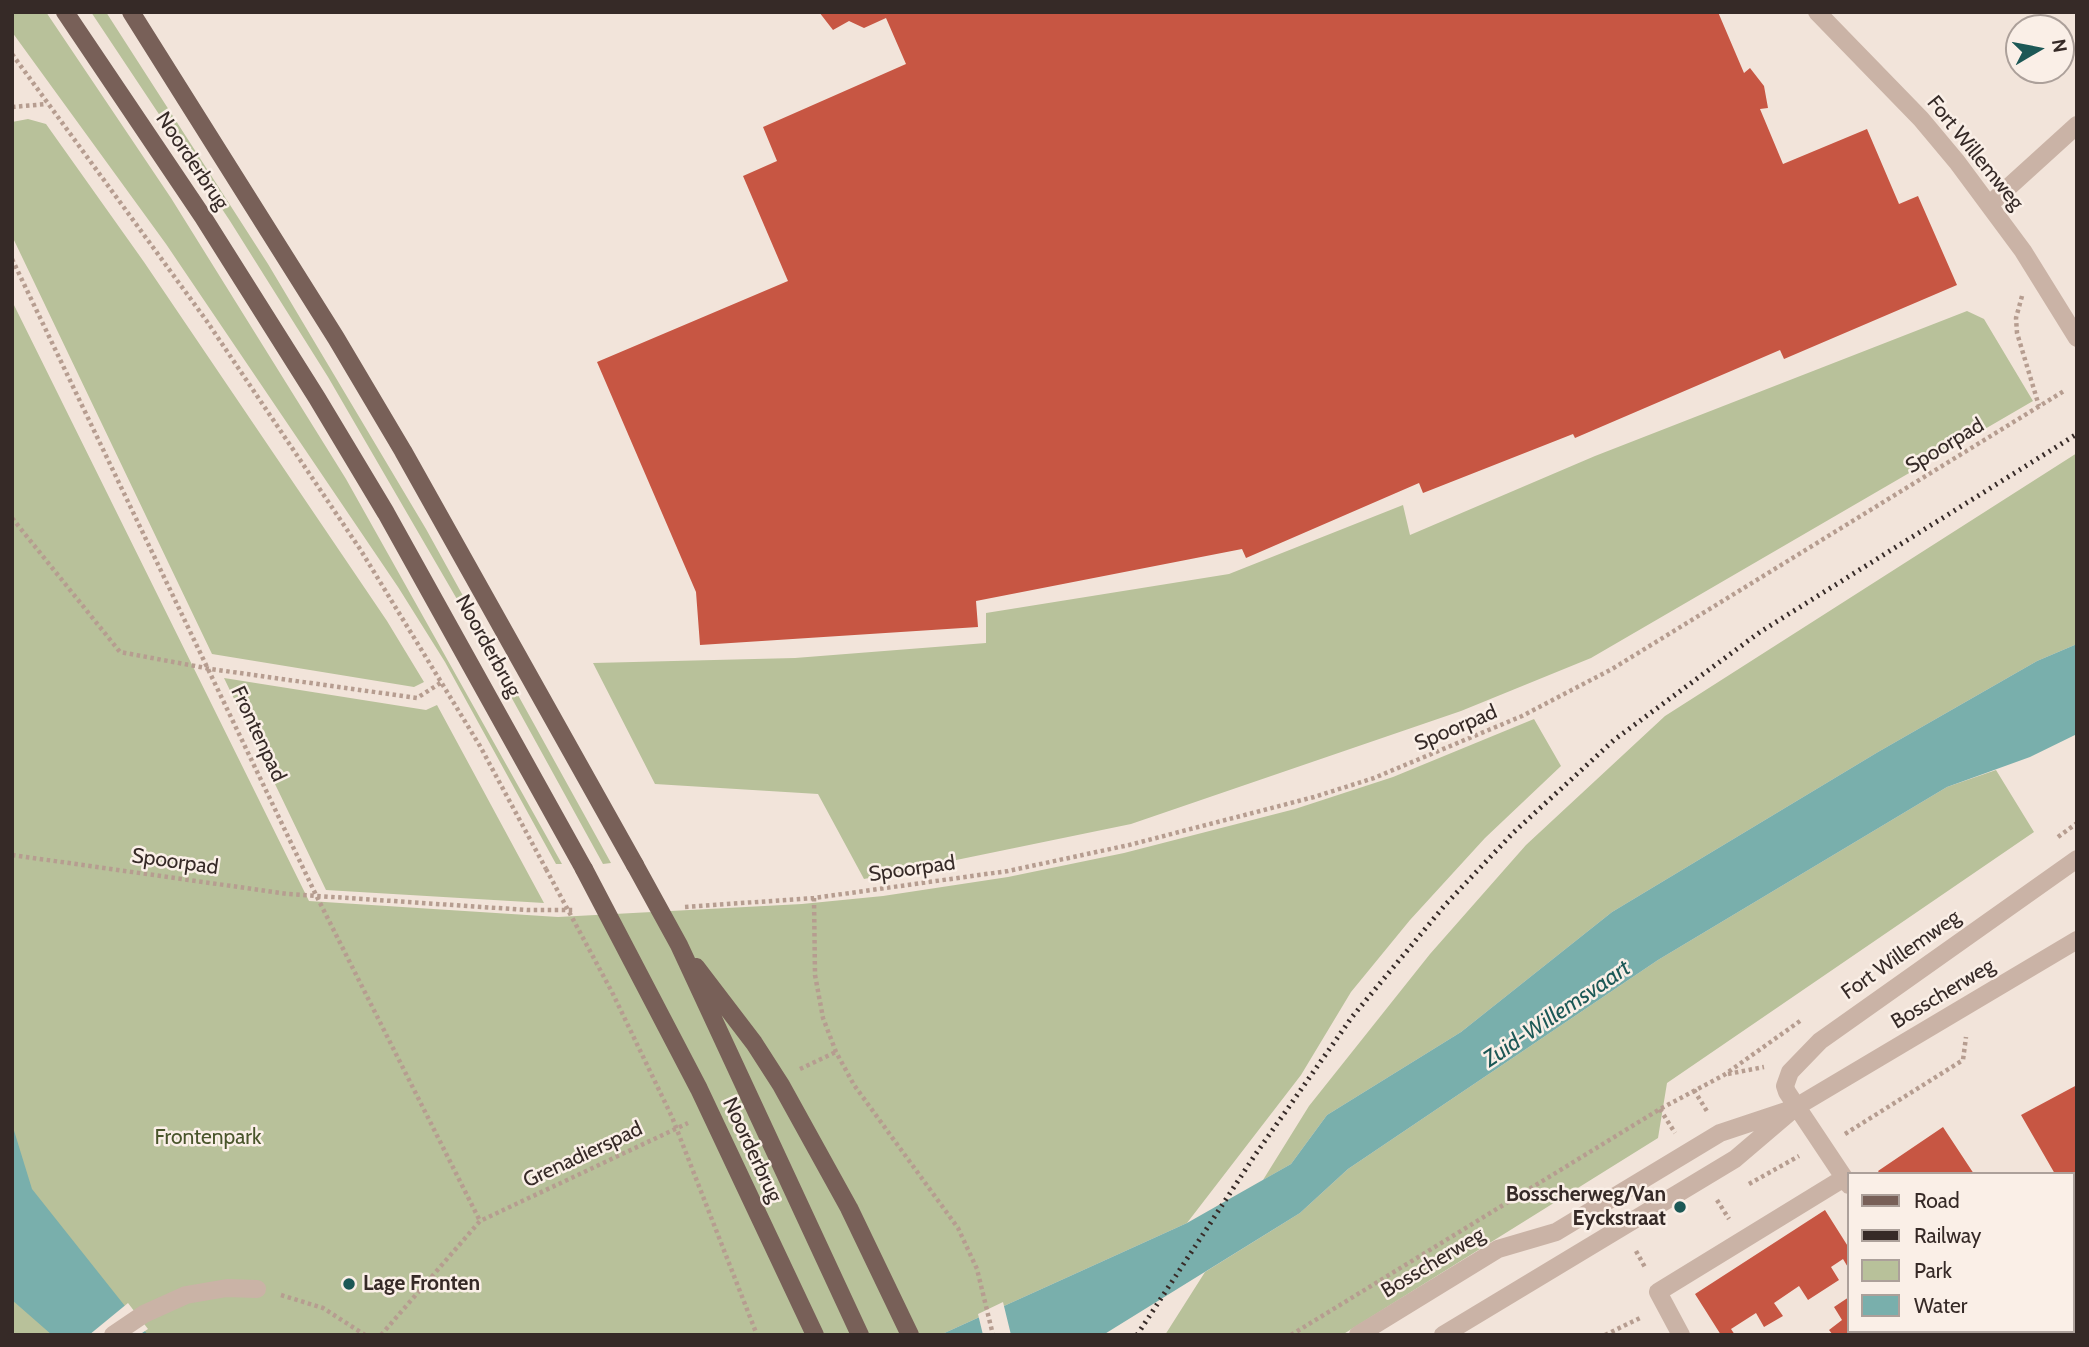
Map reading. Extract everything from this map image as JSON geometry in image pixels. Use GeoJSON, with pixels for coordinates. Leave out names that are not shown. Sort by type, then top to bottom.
{"type":"FeatureCollection","features":[{"type":"Feature","properties":{"kind":"main road","name":"Noorderbrug"},"geometry":{"type":"LineString","coordinates":[[65,12],[203,217],[338,433],[455,635],[584,869],[699,1089],[815,1335]]}},
{"type":"Feature","properties":{"kind":"main road","name":"Noorderbrug"},"geometry":{"type":"LineString","coordinates":[[131,12],[396,440],[635,865],[678,945],[860,1335]]}},
{"type":"Feature","properties":{"kind":"main road"},"geometry":{"type":"LineString","coordinates":[[678,945],[724,1002],[781,1085],[849,1208],[910,1335]]}},
{"type":"Feature","properties":{"kind":"street","name":"Fort Willemweg"},"geometry":{"type":"LineString","coordinates":[[1818,12],[1921,119],[1990,204],[2037,272],[2077,338]]}},
{"type":"Feature","properties":{"kind":"street"},"geometry":{"type":"LineString","coordinates":[[1990,204],[2077,125]]}},
{"type":"Feature","properties":{"kind":"street","name":"Fort Willemweg"},"geometry":{"type":"LineString","coordinates":[[1796,1107],[1787,1093],[1786,1079],[1809,1050],[2077,859]]}},
{"type":"Feature","properties":{"kind":"street","name":"Bosscherweg"},"geometry":{"type":"LineString","coordinates":[[1443,1335],[1735,1159],[1796,1107],[2077,940]]}},
{"type":"Feature","properties":{"kind":"street"},"geometry":{"type":"LineString","coordinates":[[1681,1335],[1662,1299],[1847,1181],[1796,1107]]}},
{"type":"Feature","properties":{"kind":"street","name":"Bosscherweg"},"geometry":{"type":"LineString","coordinates":[[1358,1335],[1498,1249],[1556,1232],[1570,1225],[1720,1133],[1796,1107]]}},
{"type":"Feature","properties":{"kind":"street"},"geometry":{"type":"LineString","coordinates":[[113,1335],[144,1314],[186,1295],[227,1288],[257,1289]]}},
{"type":"Feature","properties":{"kind":"path"},"geometry":{"type":"LineString","coordinates":[[12,54],[206,320],[360,549],[442,682],[618,1003],[672,1117],[757,1335]]}},
{"type":"Feature","properties":{"kind":"path"},"geometry":{"type":"LineString","coordinates":[[12,107],[48,103]]}},
{"type":"Feature","properties":{"kind":"path","name":"Frontenpad"},"geometry":{"type":"LineString","coordinates":[[12,258],[211,669],[316,895],[480,1221]]}},
{"type":"Feature","properties":{"kind":"path"},"geometry":{"type":"LineString","coordinates":[[2037,272],[2019,303],[2015,318],[2039,407]]}},
{"type":"Feature","properties":{"kind":"path","name":"Spoorpad"},"geometry":{"type":"LineString","coordinates":[[836,1052],[823,1018],[815,975],[814,898],[1008,870],[1129,845],[1314,797],[1434,755],[1522,716],[1660,641],[2064,391]]}},
{"type":"Feature","properties":{"kind":"path"},"geometry":{"type":"LineString","coordinates":[[12,518],[120,652],[211,669],[417,698],[442,682]]}},
{"type":"Feature","properties":{"kind":"path","name":"Spoorpad"},"geometry":{"type":"LineString","coordinates":[[12,855],[334,897]]}},
{"type":"Feature","properties":{"kind":"path"},"geometry":{"type":"LineString","coordinates":[[1750,1184],[1821,1143],[1846,1134],[1963,1060],[1968,1031]]}},
{"type":"Feature","properties":{"kind":"path"},"geometry":{"type":"LineString","coordinates":[[799,1070],[836,1052],[854,1085],[958,1228],[969,1248],[993,1335]]}},
{"type":"Feature","properties":{"kind":"path"},"geometry":{"type":"LineString","coordinates":[[1290,1335],[1660,1109],[1724,1075]]}},
{"type":"Feature","properties":{"kind":"path","name":"Grenadierspad"},"geometry":{"type":"LineString","coordinates":[[381,1335],[480,1221],[701,1116]]}},
{"type":"Feature","properties":{"kind":"path"},"geometry":{"type":"LineString","coordinates":[[293,1297],[323,1308],[365,1335]]}},
{"type":"Feature","properties":{"kind":"path"},"geometry":{"type":"LineString","coordinates":[[1605,1335],[1662,1299]]}},
{"type":"Feature","properties":{"kind":"green space"},"geometry":{"type":"Polygon","coordinates":[[[12,12],[46,12],[171,198],[346,479],[562,864],[556,864],[445,662],[398,587],[166,244],[12,32],[12,12]]]}},
{"type":"Feature","properties":{"kind":"green space"},"geometry":{"type":"Polygon","coordinates":[[[91,12],[106,12],[268,264],[426,529],[611,863],[603,864],[465,613],[328,377],[230,221],[91,12]]]}},
{"type":"Feature","properties":{"kind":"green space"},"geometry":{"type":"Polygon","coordinates":[[[28,119],[46,124],[144,262],[387,621],[424,682],[414,687],[212,654],[12,236],[12,122],[28,119]]]}},
{"type":"Feature","properties":{"kind":"green space","name":"Frontenpark"},"geometry":{"type":"Polygon","coordinates":[[[12,301],[309,901],[558,917],[802,904],[883,896],[1008,877],[1124,853],[1295,809],[1393,777],[1534,719],[1561,766],[1485,838],[1410,920],[1351,992],[1301,1075],[1187,1223],[940,1335],[12,1335],[12,301]]]}},
{"type":"Feature","properties":{"kind":"green space"},"geometry":{"type":"Polygon","coordinates":[[[1967,311],[1984,319],[2033,401],[1591,658],[1461,711],[1131,824],[864,879],[818,794],[655,784],[593,663],[795,658],[986,643],[986,613],[1229,574],[1403,505],[1410,535],[1595,456],[1967,311]]]}},
{"type":"Feature","properties":{"kind":"green space"},"geometry":{"type":"Polygon","coordinates":[[[2077,453],[2077,644],[2037,661],[1878,752],[1612,912],[1461,1032],[1327,1115],[1291,1164],[1263,1180],[1309,1106],[1430,954],[1526,845],[1665,716],[2077,453]]]}},
{"type":"Feature","properties":{"kind":"green space"},"geometry":{"type":"Polygon","coordinates":[[[224,678],[426,710],[437,705],[544,903],[326,890],[224,678]]]}},
{"type":"Feature","properties":{"kind":"green space"},"geometry":{"type":"Polygon","coordinates":[[[1996,770],[2034,832],[1667,1083],[1658,1138],[1342,1335],[1165,1335],[1205,1272],[1300,1213],[1348,1169],[1658,960],[1947,787],[1996,770]]]}},
{"type":"Feature","properties":{"kind":"water","name":"Zuid-Willemsvaart"},"geometry":{"type":"Polygon","coordinates":[[[2077,644],[2077,734],[2030,757],[1947,787],[1658,960],[1348,1169],[1300,1213],[1103,1335],[940,1335],[1187,1223],[1291,1164],[1327,1115],[1461,1032],[1612,912],[1878,752],[2037,661],[2077,644]]]}},
{"type":"Feature","properties":{"kind":"water"},"geometry":{"type":"Polygon","coordinates":[[[12,1124],[32,1189],[148,1335],[52,1335],[12,1300],[12,1124]]]}},
{"type":"Feature","properties":{"kind":"pier"},"geometry":{"type":"Polygon","coordinates":[[[1003,1302],[1011,1335],[983,1335],[978,1314],[1003,1302]]]}},
{"type":"Feature","properties":{"kind":"pier"},"geometry":{"type":"Polygon","coordinates":[[[128,1303],[148,1329],[139,1335],[89,1335],[128,1303]]]}},
{"type":"Feature","properties":{"kind":"building"},"geometry":{"type":"Polygon","coordinates":[[[819,12],[1718,12],[1744,73],[1750,68],[1764,86],[1768,108],[1760,109],[1783,164],[1867,129],[1899,204],[1918,196],[1957,285],[1784,359],[1780,350],[1575,438],[1573,434],[1423,493],[1419,483],[1246,558],[1242,549],[976,601],[978,627],[700,645],[696,592],[597,362],[788,281],[743,176],[777,161],[763,127],[906,64],[886,18],[864,28],[849,21],[833,30],[819,12]]]}},
{"type":"Feature","properties":{"kind":"building"},"geometry":{"type":"Polygon","coordinates":[[[2077,1085],[2077,1204],[2075,1205],[2075,1172],[2054,1172],[2021,1115],[2077,1085]]]}},
{"type":"Feature","properties":{"kind":"building"},"geometry":{"type":"Polygon","coordinates":[[[1943,1127],[1973,1172],[1879,1172],[1943,1127]]]}},
{"type":"Feature","properties":{"kind":"building"},"geometry":{"type":"Polygon","coordinates":[[[1825,1210],[1848,1246],[1848,1267],[1843,1259],[1831,1267],[1839,1280],[1808,1300],[1799,1286],[1774,1303],[1783,1316],[1764,1327],[1756,1313],[1731,1329],[1735,1335],[1721,1335],[1695,1294],[1825,1210]]]}},
{"type":"Feature","properties":{"kind":"building"},"geometry":{"type":"Polygon","coordinates":[[[2077,1281],[2077,1335],[1988,1335],[1987,1333],[2075,1333],[2077,1281]]]}},
{"type":"Feature","properties":{"kind":"building"},"geometry":{"type":"Polygon","coordinates":[[[1848,1298],[1848,1333],[1912,1335],[1833,1335],[1829,1330],[1842,1320],[1834,1307],[1848,1298]]]}},
{"type":"Feature","properties":{"kind":"railway"},"geometry":{"type":"LineString","coordinates":[[1137,1335],[1255,1155],[1352,1017],[1445,905],[1513,833],[1614,740],[1760,632],[2077,434]]}},
{"type":"Feature","properties":{"kind":"place","name":"Bosscherweg/Van Eyckstraat"},"geometry":{"type":"Point","coordinates":[1680,1207]}},
{"type":"Feature","properties":{"kind":"place","name":"Lage Fronten"},"geometry":{"type":"Point","coordinates":[349,1284]}}]}
